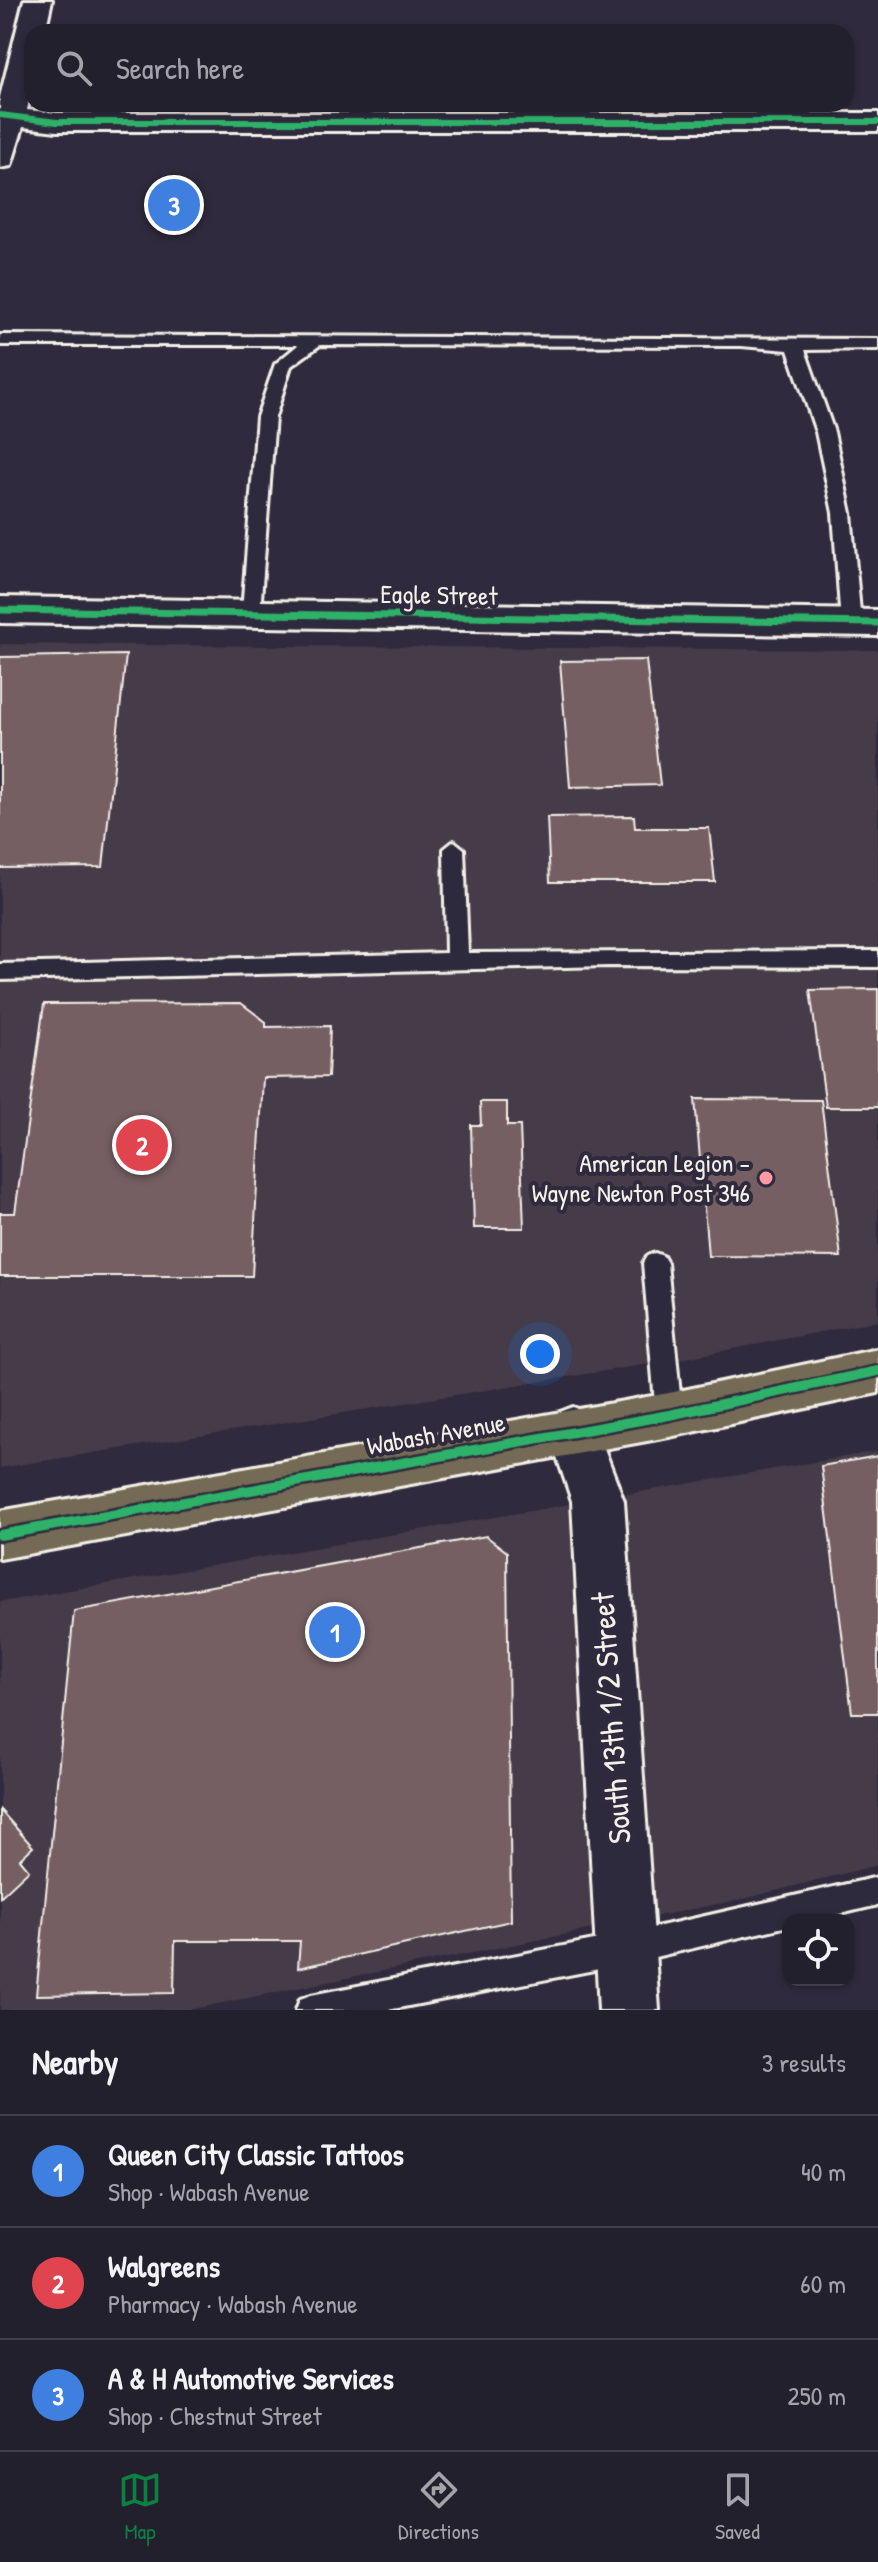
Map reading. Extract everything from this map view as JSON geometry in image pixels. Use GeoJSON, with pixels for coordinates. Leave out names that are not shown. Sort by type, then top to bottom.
{"type":"FeatureCollection","features":[{"type":"Feature","properties":{"kind":"main road","name":"Wabash Avenue"},"geometry":{"type":"LineString","coordinates":[[0,1535],[669,1415],[878,1371]]}},
{"type":"Feature","properties":{"kind":"street"},"geometry":{"type":"LineString","coordinates":[[31,24],[38,0]]}},
{"type":"Feature","properties":{"kind":"street"},"geometry":{"type":"LineString","coordinates":[[0,159],[6,116],[24,51]]}},
{"type":"Feature","properties":{"kind":"street"},"geometry":{"type":"LineString","coordinates":[[6,116],[57,122],[878,122]]}},
{"type":"Feature","properties":{"kind":"street","name":"Eagle Street"},"geometry":{"type":"LineString","coordinates":[[0,610],[865,623]]}},
{"type":"Feature","properties":{"kind":"street","name":"South 13th 1/2 Street"},"geometry":{"type":"LineString","coordinates":[[573,1430],[598,1501],[629,2010]]}},
{"type":"Feature","properties":{"kind":"lane"},"geometry":{"type":"LineString","coordinates":[[0,340],[878,344]]}},
{"type":"Feature","properties":{"kind":"lane"},"geometry":{"type":"LineString","coordinates":[[251,612],[266,417],[283,364],[317,340]]}},
{"type":"Feature","properties":{"kind":"lane"},"geometry":{"type":"LineString","coordinates":[[795,345],[825,432],[865,623]]}},
{"type":"Feature","properties":{"kind":"lane"},"geometry":{"type":"LineString","coordinates":[[454,849],[457,961]]}},
{"type":"Feature","properties":{"kind":"lane"},"geometry":{"type":"LineString","coordinates":[[0,972],[457,961],[878,959]]}},
{"type":"Feature","properties":{"kind":"lane"},"geometry":{"type":"LineString","coordinates":[[655,1263],[669,1415]]}},
{"type":"Feature","properties":{"kind":"lane"},"geometry":{"type":"LineString","coordinates":[[311,2010],[625,1949],[878,1891]]}},
{"type":"Feature","properties":{"kind":"shaded area"},"geometry":{"type":"Polygon","coordinates":[[[0,644],[878,650],[878,1321],[686,1358],[0,1468],[0,644]]]}},
{"type":"Feature","properties":{"kind":"shaded area"},"geometry":{"type":"Polygon","coordinates":[[[878,1451],[878,1865],[743,1899],[188,2010],[0,2010],[0,1602],[878,1451]]]}},
{"type":"Feature","properties":{"kind":"building"},"geometry":{"type":"Polygon","coordinates":[[[126,655],[103,867],[0,868],[0,657],[126,655]]]}},
{"type":"Feature","properties":{"kind":"building"},"geometry":{"type":"Polygon","coordinates":[[[646,660],[660,785],[570,787],[560,661],[646,660]]]}},
{"type":"Feature","properties":{"kind":"building"},"geometry":{"type":"Polygon","coordinates":[[[634,816],[635,828],[709,828],[715,882],[550,882],[547,817],[634,816]]]}},
{"type":"Feature","properties":{"kind":"building"},"geometry":{"type":"Polygon","coordinates":[[[878,989],[878,1107],[826,1107],[810,990],[878,989]]]}},
{"type":"Feature","properties":{"kind":"building"},"geometry":{"type":"Polygon","coordinates":[[[241,1003],[266,1022],[266,1027],[330,1026],[328,1077],[263,1078],[252,1276],[0,1276],[0,1213],[15,1213],[44,1004],[241,1003]]]}},
{"type":"Feature","properties":{"kind":"building","name":"American Legion - Wayne Newton Post 346"},"geometry":{"type":"Polygon","coordinates":[[[695,1099],[821,1100],[841,1257],[708,1256],[695,1099]]]}},
{"type":"Feature","properties":{"kind":"building"},"geometry":{"type":"Polygon","coordinates":[[[480,1102],[507,1102],[507,1126],[520,1126],[524,1228],[474,1228],[471,1125],[481,1125],[480,1102]]]}},
{"type":"Feature","properties":{"kind":"building"},"geometry":{"type":"Polygon","coordinates":[[[878,1456],[878,1713],[852,1713],[821,1466],[878,1456]]]}},
{"type":"Feature","properties":{"kind":"building"},"geometry":{"type":"Polygon","coordinates":[[[486,1536],[507,1552],[511,1921],[298,1968],[300,1941],[175,1941],[174,1993],[36,1995],[74,1611],[486,1536]]]}},
{"type":"Feature","properties":{"kind":"building"},"geometry":{"type":"Polygon","coordinates":[[[0,1810],[33,1847],[20,1859],[29,1870],[0,1897],[0,1810]]]}},
{"type":"Feature","properties":{"kind":"cycle path"},"geometry":{"type":"LineString","coordinates":[[0,115],[57,122],[878,122]]}},
{"type":"Feature","properties":{"kind":"cycle path"},"geometry":{"type":"LineString","coordinates":[[0,610],[878,623]]}},
{"type":"Feature","properties":{"kind":"cycle path"},"geometry":{"type":"LineString","coordinates":[[0,1535],[669,1415],[878,1371]]}},
{"type":"Feature","properties":{"kind":"place","name":"A & H Automotive Services"},"geometry":{"type":"Point","coordinates":[174,205]}},
{"type":"Feature","properties":{"kind":"place","name":"Walgreens"},"geometry":{"type":"Point","coordinates":[142,1145]}},
{"type":"Feature","properties":{"kind":"place","name":"American Legion - Wayne Newton Post 346"},"geometry":{"type":"Point","coordinates":[766,1178]}},
{"type":"Feature","properties":{"kind":"place","name":"Queen City Classic Tattoos"},"geometry":{"type":"Point","coordinates":[335,1632]}}]}
